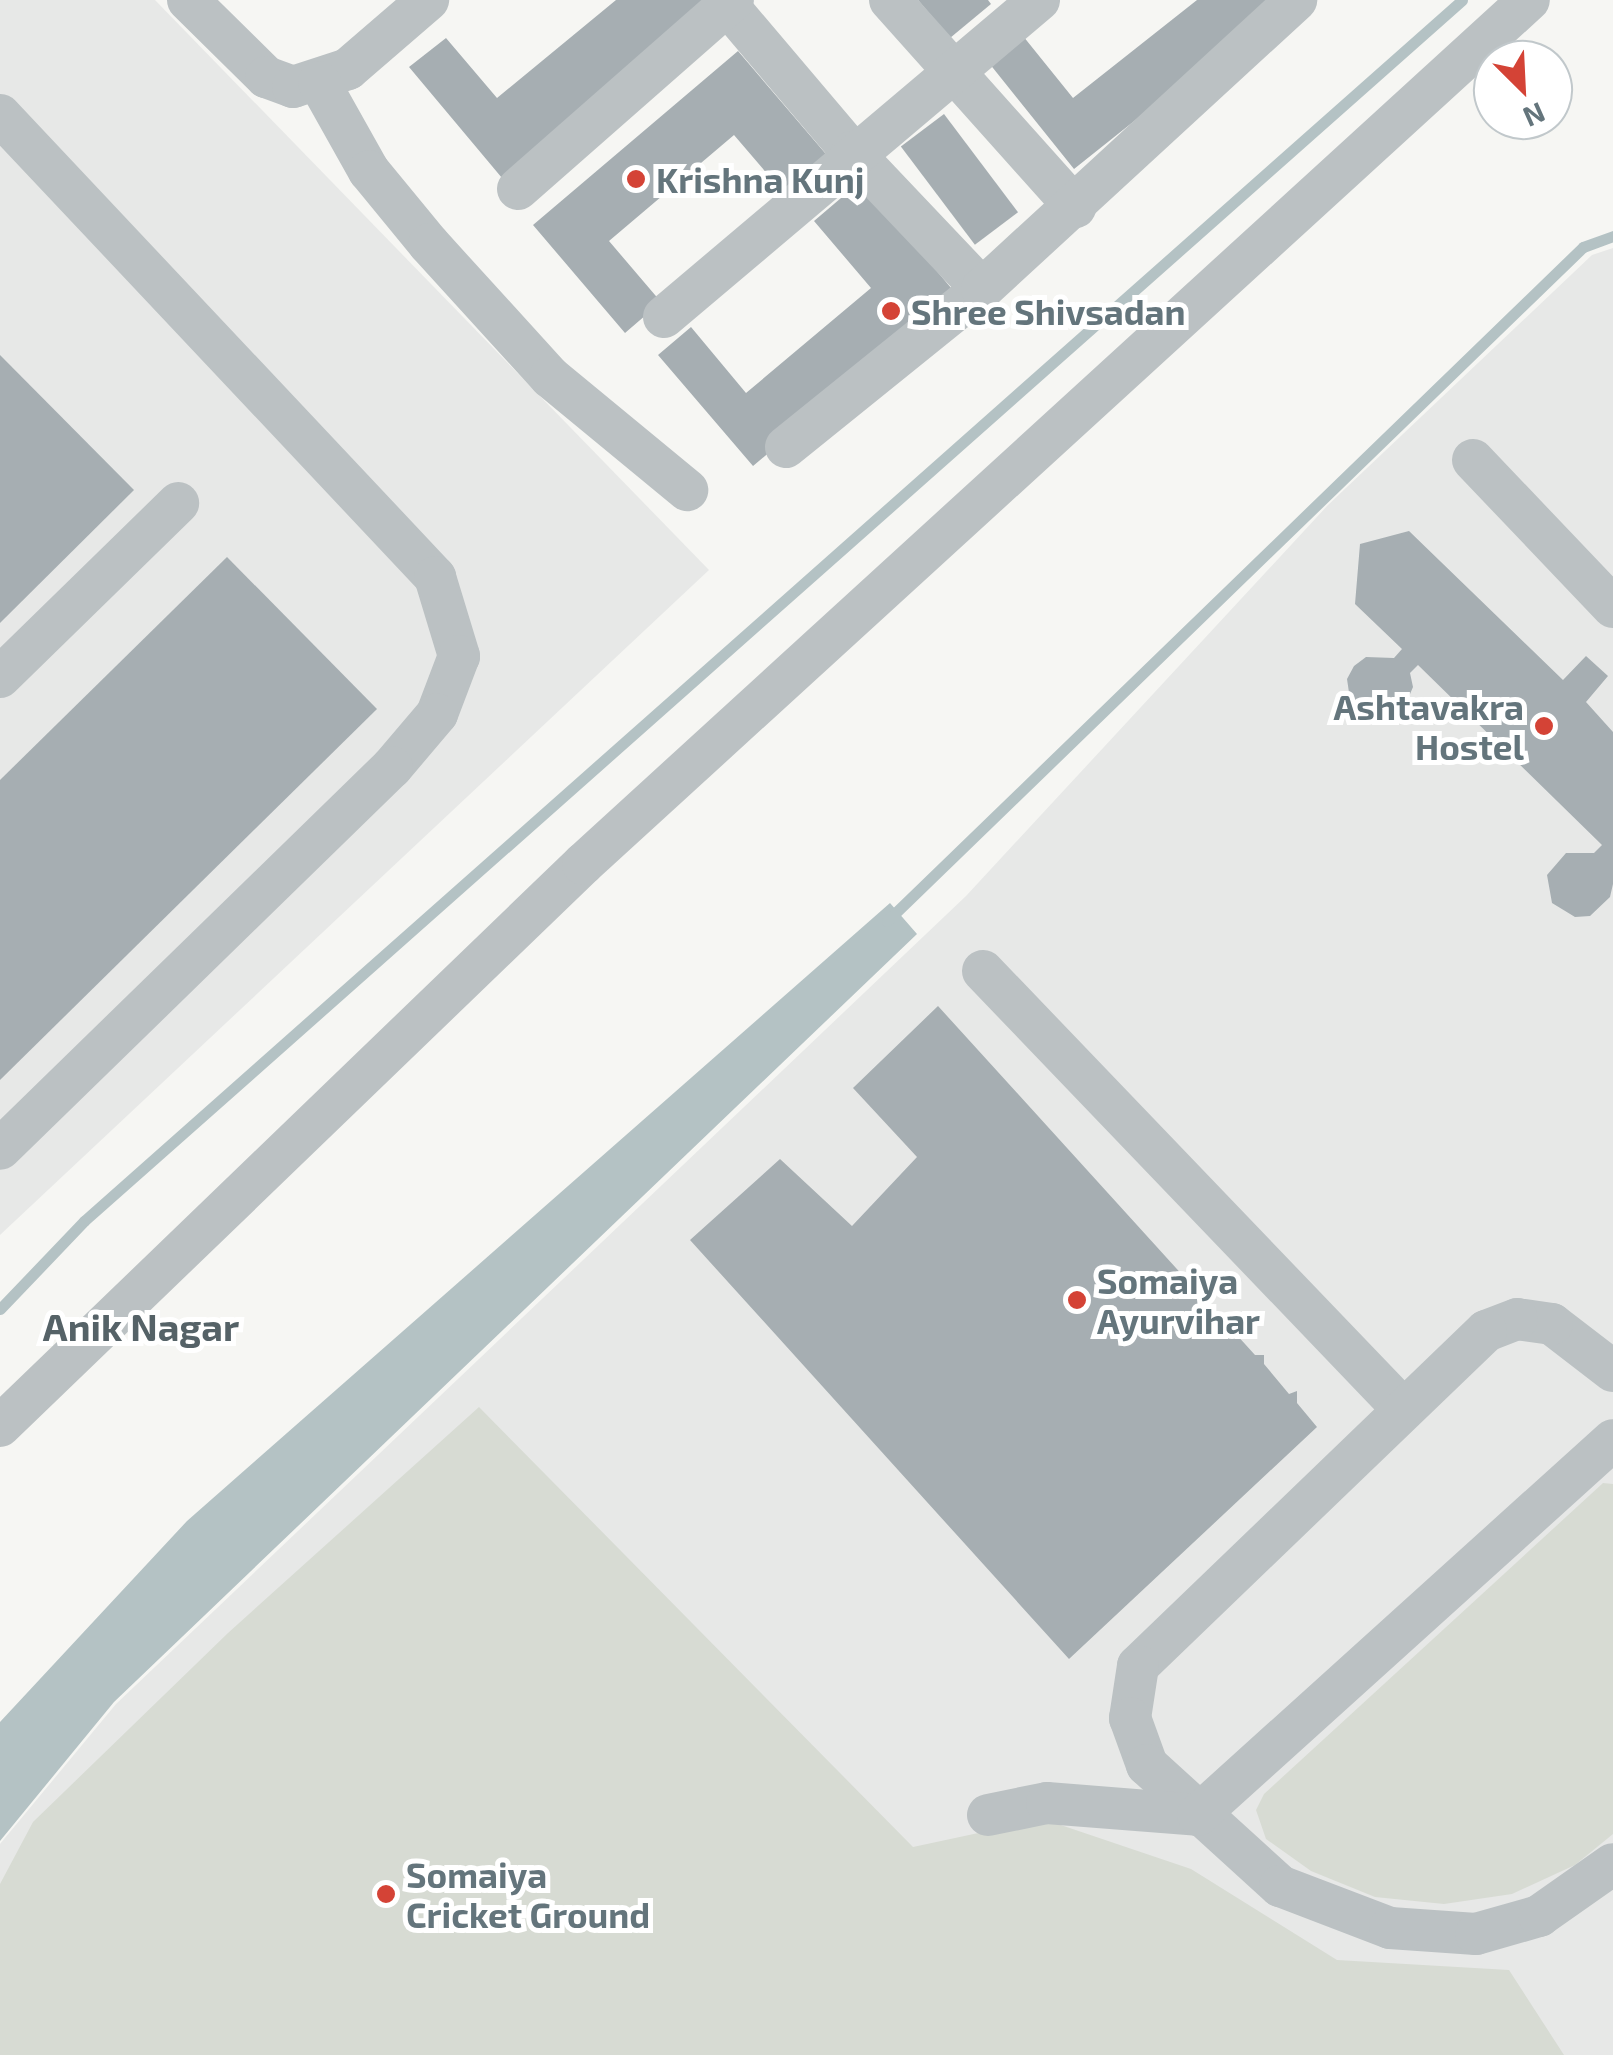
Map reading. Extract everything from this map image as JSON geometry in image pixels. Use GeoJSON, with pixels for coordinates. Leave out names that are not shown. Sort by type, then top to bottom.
{"type":"FeatureCollection","features":[{"type":"Feature","properties":{"kind":"street"},"geometry":{"type":"LineString","coordinates":[[188,0],[266,78],[294,87],[319,82],[348,69],[428,0]]}},
{"type":"Feature","properties":{"kind":"street"},"geometry":{"type":"LineString","coordinates":[[890,0],[1075,207]]}},
{"type":"Feature","properties":{"kind":"street"},"geometry":{"type":"LineString","coordinates":[[664,316],[852,152],[1039,0]]}},
{"type":"Feature","properties":{"kind":"street"},"geometry":{"type":"LineString","coordinates":[[786,446],[982,289],[1296,0]]}},
{"type":"Feature","properties":{"kind":"street"},"geometry":{"type":"LineString","coordinates":[[0,1426],[583,864],[1530,0]]}},
{"type":"Feature","properties":{"kind":"street"},"geometry":{"type":"LineString","coordinates":[[518,189],[728,2],[852,152],[982,289]]}},
{"type":"Feature","properties":{"kind":"street"},"geometry":{"type":"LineString","coordinates":[[319,82],[370,171],[429,244],[550,377],[686,490]]}},
{"type":"Feature","properties":{"kind":"street"},"geometry":{"type":"LineString","coordinates":[[0,115],[435,578],[459,656],[437,714],[392,768],[0,1149]]}},
{"type":"Feature","properties":{"kind":"street"},"geometry":{"type":"LineString","coordinates":[[1473,460],[1613,606]]}},
{"type":"Feature","properties":{"kind":"street"},"geometry":{"type":"LineString","coordinates":[[0,676],[178,503]]}},
{"type":"Feature","properties":{"kind":"street"},"geometry":{"type":"LineString","coordinates":[[983,971],[1404,1409]]}},
{"type":"Feature","properties":{"kind":"street"},"geometry":{"type":"LineString","coordinates":[[1610,1362],[1552,1324],[1517,1319],[1486,1331],[1138,1666],[1130,1718],[1146,1765],[1280,1886],[1390,1928],[1476,1934],[1539,1916],[1613,1866]]}},
{"type":"Feature","properties":{"kind":"street"},"geometry":{"type":"LineString","coordinates":[[988,1815],[1047,1803],[1198,1814],[1613,1440]]}},
{"type":"Feature","properties":{"kind":"shaded area"},"geometry":{"type":"Polygon","coordinates":[[[0,0],[155,0],[709,570],[0,1235],[0,0]]]}},
{"type":"Feature","properties":{"kind":"shaded area","name":"Somaiya Ayurvihar"},"geometry":{"type":"Polygon","coordinates":[[[1613,248],[1613,2055],[0,2055],[0,1844],[116,1704],[966,896],[1328,505],[1592,255],[1613,248]]]}},
{"type":"Feature","properties":{"kind":"shaded area"},"geometry":{"type":"Polygon","coordinates":[[[890,903],[917,934],[114,1702],[0,1841],[0,1722],[187,1521],[890,903]]]}},
{"type":"Feature","properties":{"kind":"shaded area"},"geometry":{"type":"Polygon","coordinates":[[[479,1407],[913,1847],[1043,1819],[1191,1869],[1337,1960],[1509,1970],[1564,2055],[0,2055],[0,1884],[33,1822],[228,1633],[479,1407]]]}},
{"type":"Feature","properties":{"kind":"shaded area"},"geometry":{"type":"Polygon","coordinates":[[[1603,1483],[1613,1484],[1613,1834],[1575,1865],[1512,1894],[1444,1904],[1375,1897],[1311,1871],[1266,1839],[1256,1810],[1264,1794],[1603,1483]]]}},
{"type":"Feature","properties":{"kind":"building"},"geometry":{"type":"Polygon","coordinates":[[[616,0],[712,0],[502,178],[409,67],[446,38],[497,98],[616,0]]]}},
{"type":"Feature","properties":{"kind":"building"},"geometry":{"type":"Polygon","coordinates":[[[918,0],[988,0],[991,4],[950,38],[918,0]]]}},
{"type":"Feature","properties":{"kind":"building"},"geometry":{"type":"Polygon","coordinates":[[[1197,0],[1286,0],[1074,169],[989,63],[1023,36],[1073,98],[1197,0]]]}},
{"type":"Feature","properties":{"kind":"building","name":"Krishna Kunj"},"geometry":{"type":"Polygon","coordinates":[[[738,51],[831,160],[787,197],[734,135],[609,241],[661,302],[625,333],[533,225],[738,51]]]}},
{"type":"Feature","properties":{"kind":"building"},"geometry":{"type":"Polygon","coordinates":[[[944,114],[1018,212],[975,245],[901,146],[944,114]]]}},
{"type":"Feature","properties":{"kind":"building","name":"Shree Shivsadan"},"geometry":{"type":"Polygon","coordinates":[[[861,181],[957,295],[753,466],[658,355],[691,327],[746,393],[871,288],[814,221],[861,181]]]}},
{"type":"Feature","properties":{"kind":"building"},"geometry":{"type":"Polygon","coordinates":[[[0,355],[134,490],[0,623],[0,355]]]}},
{"type":"Feature","properties":{"kind":"building","name":"Ashtavakra Hostel"},"geometry":{"type":"Polygon","coordinates":[[[1409,531],[1563,680],[1586,656],[1608,676],[1586,702],[1613,732],[1613,884],[1610,897],[1590,916],[1575,917],[1552,903],[1547,875],[1566,853],[1594,853],[1602,845],[1418,665],[1410,673],[1413,687],[1402,713],[1375,721],[1351,706],[1347,679],[1354,666],[1366,657],[1394,658],[1402,649],[1355,604],[1360,544],[1409,531]]]}},
{"type":"Feature","properties":{"kind":"building"},"geometry":{"type":"Polygon","coordinates":[[[227,557],[377,709],[0,1080],[0,780],[227,557]]]}},
{"type":"Feature","properties":{"kind":"building"},"geometry":{"type":"Polygon","coordinates":[[[938,1006],[1255,1355],[1264,1355],[1264,1364],[1289,1394],[1297,1391],[1297,1403],[1317,1427],[1069,1659],[690,1240],[780,1159],[852,1226],[917,1157],[853,1088],[938,1006]]]}},
{"type":"Feature","properties":{"kind":"waterway"},"geometry":{"type":"LineString","coordinates":[[0,1309],[84,1221],[1462,0]]}},
{"type":"Feature","properties":{"kind":"waterway"},"geometry":{"type":"LineString","coordinates":[[887,921],[1583,247],[1613,236]]}},
{"type":"Feature","properties":{"kind":"place","name":"Krishna Kunj"},"geometry":{"type":"Point","coordinates":[636,179]}},
{"type":"Feature","properties":{"kind":"place","name":"Shree Shivsadan"},"geometry":{"type":"Point","coordinates":[891,311]}},
{"type":"Feature","properties":{"kind":"place","name":"Ashtavakra Hostel"},"geometry":{"type":"Point","coordinates":[1544,726]}},
{"type":"Feature","properties":{"kind":"place","name":"Somaiya Ayurvihar"},"geometry":{"type":"Point","coordinates":[1077,1300]}},
{"type":"Feature","properties":{"kind":"place","name":"Somaiya Cricket Ground"},"geometry":{"type":"Point","coordinates":[386,1894]}},
{"type":"Feature","properties":{"kind":"district","name":"Anik Nagar"},"geometry":{"type":"Point","coordinates":[141,1327]}}]}
